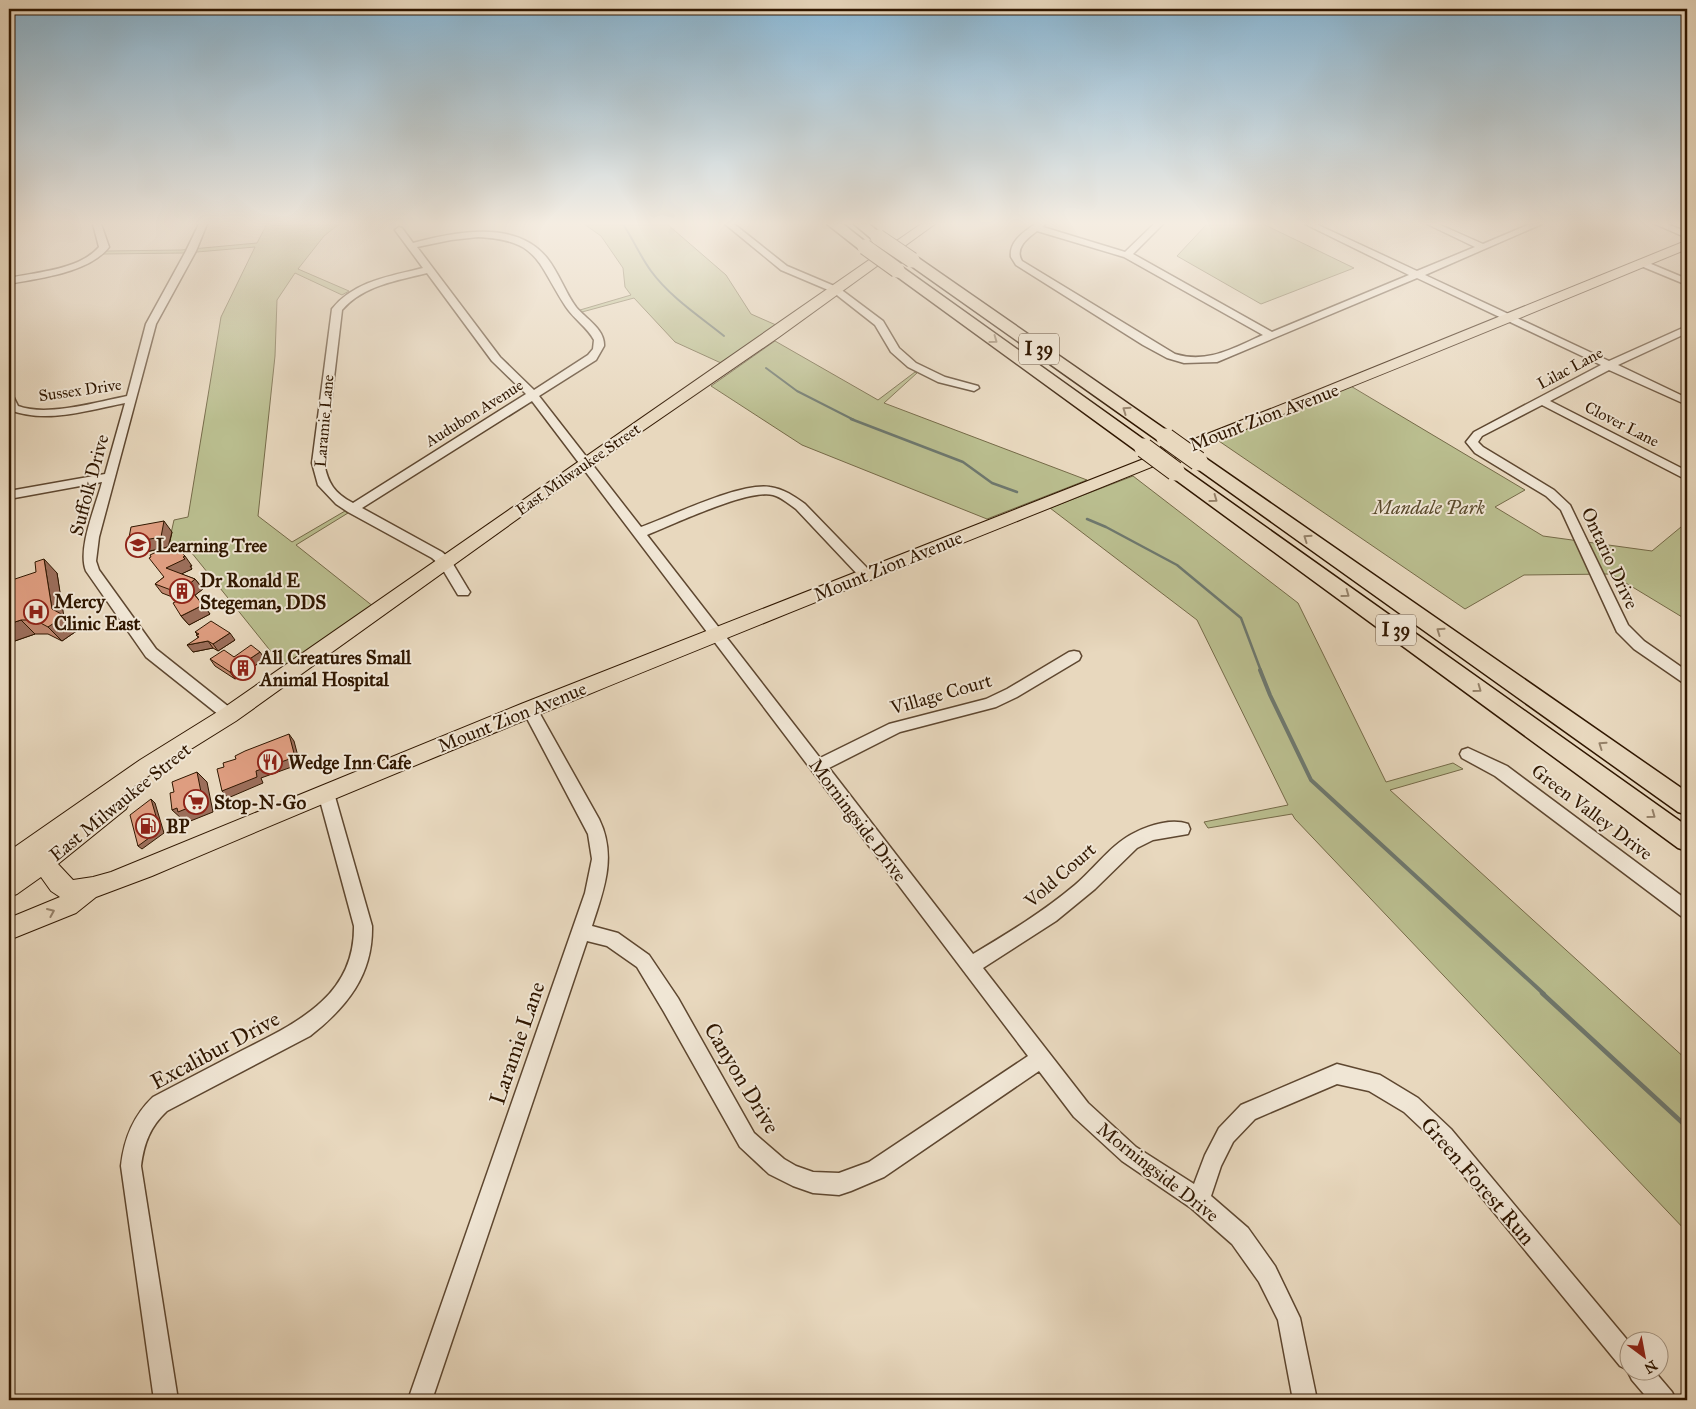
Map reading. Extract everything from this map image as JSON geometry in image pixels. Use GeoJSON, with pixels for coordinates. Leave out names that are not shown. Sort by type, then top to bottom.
{"type":"FeatureCollection","features":[{"type":"Feature","properties":{"kind":"highway","name":"I 39"},"geometry":{"type":"LineString","coordinates":[[924,290],[1687,840]]}},
{"type":"Feature","properties":{"kind":"highway","name":"I 39"},"geometry":{"type":"LineString","coordinates":[[954,290],[1687,805]]}},
{"type":"Feature","properties":{"kind":"main road","name":"East Milwaukee Street"},"geometry":{"type":"LineString","coordinates":[[9,887],[39,854],[229,715],[584,464],[836,290]]}},
{"type":"Feature","properties":{"kind":"main road","name":"Mount Zion Avenue"},"geometry":{"type":"LineString","coordinates":[[39,854],[65,888],[72,891],[89,889],[144,869],[530,709],[1145,463],[1363,379],[1580,290]]}},
{"type":"Feature","properties":{"kind":"main road","name":"East Milwaukee Street"},"geometry":{"type":"LineString","coordinates":[[9,864],[39,854]]}},
{"type":"Feature","properties":{"kind":"main road","name":"Mount Zion Avenue"},"geometry":{"type":"LineString","coordinates":[[9,929],[68,904],[89,889]]}},
{"type":"Feature","properties":{"kind":"street","name":"Suffolk Drive"},"geometry":{"type":"LineString","coordinates":[[170,290],[151,324],[93,537],[90,565],[151,653],[229,715]]}},
{"type":"Feature","properties":{"kind":"street","name":"Laramie Lane"},"geometry":{"type":"LineString","coordinates":[[361,290],[344,300],[337,309],[318,463],[319,475],[327,490],[352,509],[424,546],[445,562],[463,592]]}},
{"type":"Feature","properties":{"kind":"street","name":"Morningside Drive"},"geometry":{"type":"LineString","coordinates":[[443,290],[496,359],[533,395],[1081,1110],[1129,1154],[1199,1200],[1240,1236],[1267,1274],[1289,1318],[1305,1400]]}},
{"type":"Feature","properties":{"kind":"street","name":"Audubon Avenue"},"geometry":{"type":"LineString","coordinates":[[352,509],[594,356],[599,346],[596,336],[570,307],[561,290]]}},
{"type":"Feature","properties":{"kind":"street"},"geometry":{"type":"LineString","coordinates":[[836,290],[879,323],[894,348],[917,369],[942,380],[974,388]]}},
{"type":"Feature","properties":{"kind":"street"},"geometry":{"type":"LineString","coordinates":[[1064,290],[1147,343],[1171,356],[1184,360],[1206,361],[1213,360],[1382,290]]}},
{"type":"Feature","properties":{"kind":"street"},"geometry":{"type":"LineString","coordinates":[[1189,290],[1272,336]]}},
{"type":"Feature","properties":{"kind":"street"},"geometry":{"type":"LineString","coordinates":[[1449,290],[1687,402]]}},
{"type":"Feature","properties":{"kind":"street","name":"Lilac Lane"},"geometry":{"type":"LineString","coordinates":[[1472,442],[1478,434],[1610,365],[1685,333]]}},
{"type":"Feature","properties":{"kind":"street","name":"Sussex Drive"},"geometry":{"type":"LineString","coordinates":[[9,398],[12,407],[16,410],[30,413],[132,399]]}},
{"type":"Feature","properties":{"kind":"street","name":"Clover Lane"},"geometry":{"type":"LineString","coordinates":[[1542,402],[1687,476]]}},
{"type":"Feature","properties":{"kind":"street","name":"Ontario Drive"},"geometry":{"type":"LineString","coordinates":[[1472,442],[1479,450],[1550,493],[1566,508],[1622,628],[1639,645],[1687,678]]}},
{"type":"Feature","properties":{"kind":"street"},"geometry":{"type":"LineString","coordinates":[[9,495],[110,477]]}},
{"type":"Feature","properties":{"kind":"street"},"geometry":{"type":"LineString","coordinates":[[639,533],[739,494],[755,490],[774,491],[795,501],[866,575]]}},
{"type":"Feature","properties":{"kind":"street","name":"Village Court"},"geometry":{"type":"LineString","coordinates":[[817,767],[882,733],[905,724],[991,703],[1011,694],[1053,666],[1074,656]]}},
{"type":"Feature","properties":{"kind":"street","name":"Laramie Lane"},"geometry":{"type":"LineString","coordinates":[[420,1400],[601,866],[600,844],[593,824],[530,709]]}},
{"type":"Feature","properties":{"kind":"street","name":"Green Valley Drive"},"geometry":{"type":"LineString","coordinates":[[1468,754],[1514,781],[1687,910]]}},
{"type":"Feature","properties":{"kind":"street","name":"Excalibur Drive"},"geometry":{"type":"LineString","coordinates":[[166,1400],[131,1166],[135,1140],[149,1114],[160,1104],[303,1029],[321,1016],[340,996],[351,979],[363,952],[365,941],[363,926],[326,793]]}},
{"type":"Feature","properties":{"kind":"street","name":"Vold Court"},"geometry":{"type":"LineString","coordinates":[[970,966],[1059,909],[1093,880],[1121,849],[1142,836],[1161,829],[1182,829]]}},
{"type":"Feature","properties":{"kind":"street","name":"Canyon Drive"},"geometry":{"type":"LineString","coordinates":[[580,932],[612,939],[643,962],[671,1005],[747,1140],[754,1149],[777,1166],[811,1182],[838,1184],[866,1174],[910,1148],[1042,1058]]}},
{"type":"Feature","properties":{"kind":"street","name":"Green Forest Run"},"geometry":{"type":"LineString","coordinates":[[1199,1200],[1212,1162],[1226,1135],[1248,1112],[1337,1074],[1373,1082],[1411,1105],[1444,1136],[1618,1346]]}},
{"type":"Feature","properties":{"kind":"street"},"geometry":{"type":"LineString","coordinates":[[1649,1382],[1664,1400]]}},
{"type":"Feature","properties":{"kind":"green space"},"geometry":{"type":"Polygon","coordinates":[[[234,290],[284,290],[277,300],[275,356],[258,516],[292,542],[345,511],[348,513],[296,545],[374,607],[285,669],[183,542],[168,547],[174,520],[188,517],[221,317],[234,290]]]}},
{"type":"Feature","properties":{"kind":"green space"},"geometry":{"type":"Polygon","coordinates":[[[331,290],[349,291],[342,295],[331,290]]]}},
{"type":"Feature","properties":{"kind":"green space"},"geometry":{"type":"Polygon","coordinates":[[[627,290],[735,290],[751,314],[776,325],[721,363],[675,342],[634,298],[582,312],[580,310],[631,295],[627,290]]]}},
{"type":"Feature","properties":{"kind":"green space"},"geometry":{"type":"Polygon","coordinates":[[[1236,290],[1298,290],[1261,304],[1236,290]]]}},
{"type":"Feature","properties":{"kind":"green space"},"geometry":{"type":"Polygon","coordinates":[[[775,341],[878,400],[915,372],[917,373],[884,403],[1087,480],[987,519],[802,445],[711,386],[775,341]]]}},
{"type":"Feature","properties":{"kind":"green space","name":"Mandale Park"},"geometry":{"type":"Polygon","coordinates":[[[1349,385],[1525,490],[1495,507],[1543,536],[1652,551],[1687,522],[1687,620],[1611,574],[1524,575],[1465,609],[1213,437],[1349,385]]]}},
{"type":"Feature","properties":{"kind":"green space"},"geometry":{"type":"Polygon","coordinates":[[[1133,476],[1298,603],[1386,782],[1453,763],[1463,769],[1390,790],[1687,1060],[1687,1232],[1292,814],[1208,828],[1204,822],[1288,805],[1197,620],[1050,508],[1133,476]]]}},
{"type":"Feature","properties":{"kind":"building"},"geometry":{"type":"Polygon","coordinates":[[[164,521],[161,537],[128,543],[131,527],[164,521]]]}},
{"type":"Feature","properties":{"kind":"building"},"geometry":{"type":"Polygon","coordinates":[[[173,544],[185,556],[183,557],[185,559],[166,568],[195,579],[187,586],[203,605],[181,616],[173,603],[187,596],[155,584],[164,577],[149,558],[151,557],[150,555],[173,544]]]}},
{"type":"Feature","properties":{"kind":"building"},"geometry":{"type":"Polygon","coordinates":[[[44,559],[52,609],[65,616],[48,627],[35,620],[21,620],[9,624],[9,581],[36,572],[35,562],[44,559]]]}},
{"type":"Feature","properties":{"kind":"building"},"geometry":{"type":"Polygon","coordinates":[[[211,621],[230,633],[213,644],[208,641],[187,645],[199,637],[196,635],[199,634],[195,632],[211,621]]]}},
{"type":"Feature","properties":{"kind":"building"},"geometry":{"type":"Polygon","coordinates":[[[251,645],[260,652],[230,672],[210,659],[224,650],[234,657],[251,645]]]}},
{"type":"Feature","properties":{"kind":"building"},"geometry":{"type":"Polygon","coordinates":[[[289,734],[295,757],[256,771],[257,777],[222,791],[217,769],[224,767],[223,763],[236,759],[235,756],[245,751],[289,734]]]}},
{"type":"Feature","properties":{"kind":"building"},"geometry":{"type":"Polygon","coordinates":[[[197,772],[203,802],[178,812],[177,808],[172,810],[170,793],[174,792],[172,782],[197,772]]]}},
{"type":"Feature","properties":{"kind":"building","name":"BP"},"geometry":{"type":"Polygon","coordinates":[[[151,799],[160,830],[138,846],[130,815],[151,799]]]}},
{"type":"Feature","properties":{"kind":"waterway"},"geometry":{"type":"LineString","coordinates":[[668,290],[685,306],[724,336]]}},
{"type":"Feature","properties":{"kind":"waterway"},"geometry":{"type":"LineString","coordinates":[[766,368],[797,391],[854,420]]}},
{"type":"Feature","properties":{"kind":"waterway"},"geometry":{"type":"LineString","coordinates":[[851,419],[963,462],[992,483],[1017,492]]}},
{"type":"Feature","properties":{"kind":"waterway"},"geometry":{"type":"LineString","coordinates":[[1087,519],[1106,527],[1177,565],[1241,618],[1261,671]]}},
{"type":"Feature","properties":{"kind":"waterway"},"geometry":{"type":"LineString","coordinates":[[1260,670],[1311,780],[1544,994]]}},
{"type":"Feature","properties":{"kind":"waterway"},"geometry":{"type":"LineString","coordinates":[[1542,993],[1687,1127]]}},
{"type":"Feature","properties":{"kind":"place","name":"Learning Tree"},"geometry":{"type":"Point","coordinates":[138,545]}},
{"type":"Feature","properties":{"kind":"place","name":"Dr Ronald E Stegeman, DDS"},"geometry":{"type":"Point","coordinates":[182,591]}},
{"type":"Feature","properties":{"kind":"place","name":"Mercy Clinic East"},"geometry":{"type":"Point","coordinates":[36,612]}},
{"type":"Feature","properties":{"kind":"place","name":"All Creatures Small Animal Hospital"},"geometry":{"type":"Point","coordinates":[243,668]}},
{"type":"Feature","properties":{"kind":"place","name":"Wedge Inn Cafe"},"geometry":{"type":"Point","coordinates":[270,762]}},
{"type":"Feature","properties":{"kind":"place","name":"Stop-N-Go"},"geometry":{"type":"Point","coordinates":[196,802]}},
{"type":"Feature","properties":{"kind":"place","name":"BP"},"geometry":{"type":"Point","coordinates":[148,826]}}]}
